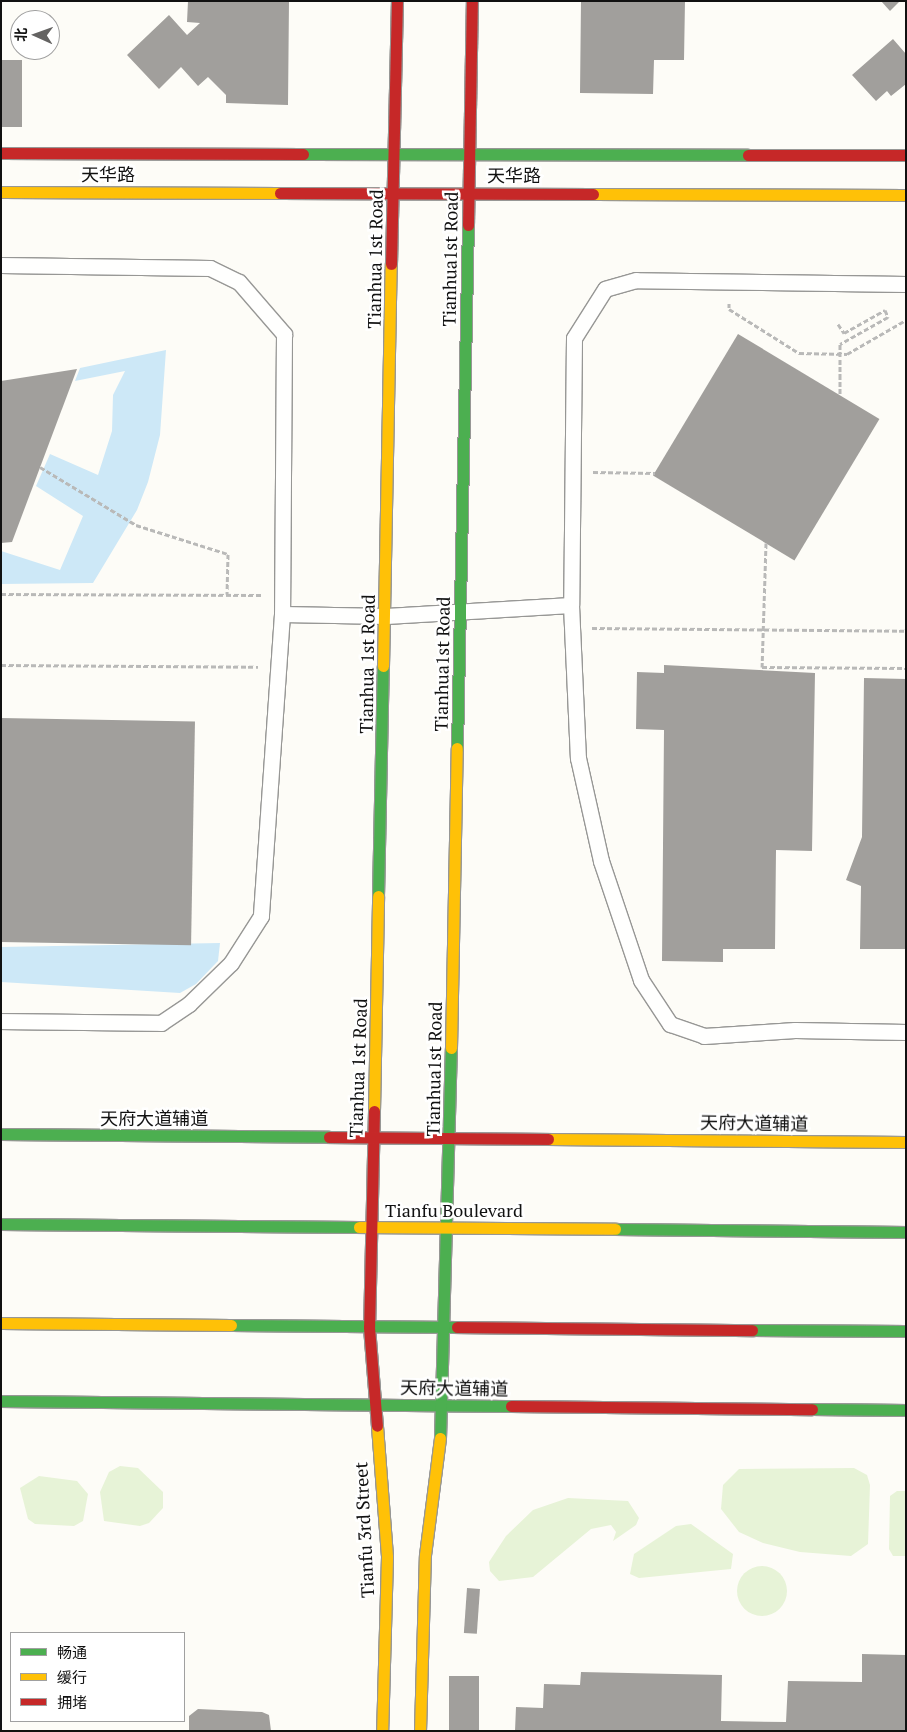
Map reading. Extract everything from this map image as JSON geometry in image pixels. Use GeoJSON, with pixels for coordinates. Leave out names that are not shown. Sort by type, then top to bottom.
{"type":"FeatureCollection","features":[{"type":"Feature","properties":{"kind":"main road","name":"Tianhua 1st Road"},"geometry":{"type":"LineString","coordinates":[[369,1327],[386,616],[397,1]]}},
{"type":"Feature","properties":{"kind":"main road","name":"Tianhua1st Road"},"geometry":{"type":"LineString","coordinates":[[447,1327],[472,1]]}},
{"type":"Feature","properties":{"kind":"main road","name":"天华路"},"geometry":{"type":"LineString","coordinates":[[1,153],[395,152],[906,155]]}},
{"type":"Feature","properties":{"kind":"main road","name":"天华路"},"geometry":{"type":"LineString","coordinates":[[1,192],[394,191],[906,195]]}},
{"type":"Feature","properties":{"kind":"main road","name":"天府大道辅道"},"geometry":{"type":"LineString","coordinates":[[1,1134],[906,1142]]}},
{"type":"Feature","properties":{"kind":"main road","name":"Tianfu Boulevard"},"geometry":{"type":"LineString","coordinates":[[1,1224],[906,1232]]}},
{"type":"Feature","properties":{"kind":"main road"},"geometry":{"type":"LineString","coordinates":[[1,1323],[906,1332]]}},
{"type":"Feature","properties":{"kind":"main road","name":"Tianfu 3rd Street"},"geometry":{"type":"LineString","coordinates":[[369,1327],[387,1558],[382,1731]]}},
{"type":"Feature","properties":{"kind":"main road"},"geometry":{"type":"LineString","coordinates":[[420,1731],[425,1555],[444,1406],[447,1327]]}},
{"type":"Feature","properties":{"kind":"main road","name":"天府大道辅道"},"geometry":{"type":"LineString","coordinates":[[1,1401],[906,1410]]}},
{"type":"Feature","properties":{"kind":"lane"},"geometry":{"type":"LineString","coordinates":[[1,266],[210,268],[240,282],[262,304],[284,334],[282,614],[261,916],[231,963],[189,1004],[160,1023],[1,1021]]}},
{"type":"Feature","properties":{"kind":"lane"},"geometry":{"type":"LineString","coordinates":[[906,284],[636,280],[605,289],[585,314],[574,338],[571,605],[578,758],[601,861],[641,980],[670,1024],[704,1036],[795,1030],[906,1032]]}},
{"type":"Feature","properties":{"kind":"lane"},"geometry":{"type":"LineString","coordinates":[[282,614],[386,616],[571,605]]}},
{"type":"Feature","properties":{"kind":"path"},"geometry":{"type":"LineString","coordinates":[[730,282],[729,309],[799,353],[840,354],[906,320]]}},
{"type":"Feature","properties":{"kind":"path"},"geometry":{"type":"LineString","coordinates":[[838,324],[844,333],[885,310],[888,317],[840,344],[840,396]]}},
{"type":"Feature","properties":{"kind":"path"},"geometry":{"type":"LineString","coordinates":[[40,467],[136,525],[228,554],[227,594]]}},
{"type":"Feature","properties":{"kind":"path"},"geometry":{"type":"LineString","coordinates":[[604,472],[655,473]]}},
{"type":"Feature","properties":{"kind":"path"},"geometry":{"type":"LineString","coordinates":[[766,543],[762,666],[906,668]]}},
{"type":"Feature","properties":{"kind":"path"},"geometry":{"type":"LineString","coordinates":[[1,594],[282,595]]}},
{"type":"Feature","properties":{"kind":"path"},"geometry":{"type":"LineString","coordinates":[[572,627],[906,631]]}},
{"type":"Feature","properties":{"kind":"path"},"geometry":{"type":"LineString","coordinates":[[1,665],[278,667]]}},
{"type":"Feature","properties":{"kind":"green space"},"geometry":{"type":"Polygon","coordinates":[[[120,1466],[138,1468],[163,1492],[163,1508],[149,1523],[140,1526],[104,1521],[100,1492],[109,1472],[120,1466]]]}},
{"type":"Feature","properties":{"kind":"green space"},"geometry":{"type":"Polygon","coordinates":[[[854,1468],[867,1475],[870,1485],[868,1544],[851,1556],[800,1552],[763,1543],[739,1532],[721,1509],[723,1485],[739,1469],[854,1468]]]}},
{"type":"Feature","properties":{"kind":"green space"},"geometry":{"type":"Polygon","coordinates":[[[39,1476],[77,1481],[88,1494],[83,1521],[74,1526],[35,1524],[28,1519],[20,1488],[39,1476]]]}},
{"type":"Feature","properties":{"kind":"green space"},"geometry":{"type":"Polygon","coordinates":[[[897,1491],[906,1491],[906,1556],[893,1556],[889,1549],[890,1496],[897,1491]]]}},
{"type":"Feature","properties":{"kind":"green space"},"geometry":{"type":"Polygon","coordinates":[[[568,1498],[628,1501],[639,1518],[636,1525],[613,1541],[616,1532],[611,1525],[591,1529],[533,1577],[499,1581],[490,1571],[489,1562],[506,1536],[533,1510],[568,1498]]]}},
{"type":"Feature","properties":{"kind":"green space"},"geometry":{"type":"Polygon","coordinates":[[[691,1524],[733,1554],[731,1569],[639,1578],[630,1574],[634,1554],[676,1526],[691,1524]]]}},
{"type":"Feature","properties":{"kind":"green space"},"geometry":{"type":"Polygon","coordinates":[[[767,1566],[780,1573],[786,1581],[786,1601],[780,1609],[772,1615],[757,1616],[744,1609],[738,1601],[737,1586],[744,1573],[752,1567],[767,1566]]]}},
{"type":"Feature","properties":{"kind":"water"},"geometry":{"type":"Polygon","coordinates":[[[166,350],[160,435],[148,482],[137,510],[93,583],[1,584],[1,551],[60,570],[83,516],[36,486],[50,454],[98,475],[112,431],[113,395],[125,371],[75,381],[80,368],[166,350]]]}},
{"type":"Feature","properties":{"kind":"water"},"geometry":{"type":"Polygon","coordinates":[[[220,943],[218,961],[196,984],[180,993],[1,982],[1,947],[220,943]]]}},
{"type":"Feature","properties":{"kind":"building"},"geometry":{"type":"Polygon","coordinates":[[[188,1],[289,1],[288,105],[226,103],[226,95],[208,77],[198,86],[181,67],[159,89],[127,55],[169,15],[187,35],[200,23],[187,22],[188,1]]]}},
{"type":"Feature","properties":{"kind":"building"},"geometry":{"type":"Polygon","coordinates":[[[581,1],[685,1],[684,60],[654,60],[653,94],[580,93],[581,1]]]}},
{"type":"Feature","properties":{"kind":"building"},"geometry":{"type":"Polygon","coordinates":[[[881,1],[900,1],[890,11],[881,1]]]}},
{"type":"Feature","properties":{"kind":"building"},"geometry":{"type":"Polygon","coordinates":[[[893,39],[906,54],[906,84],[891,96],[887,91],[876,101],[852,75],[893,39]]]}},
{"type":"Feature","properties":{"kind":"building"},"geometry":{"type":"Polygon","coordinates":[[[1,60],[22,60],[22,127],[1,127],[1,60]]]}},
{"type":"Feature","properties":{"kind":"building"},"geometry":{"type":"Polygon","coordinates":[[[738,334],[879,419],[794,560],[653,475],[738,334]]]}},
{"type":"Feature","properties":{"kind":"building"},"geometry":{"type":"Polygon","coordinates":[[[77,369],[12,542],[1,543],[1,381],[77,369]]]}},
{"type":"Feature","properties":{"kind":"building"},"geometry":{"type":"Polygon","coordinates":[[[664,665],[815,673],[812,851],[776,850],[775,949],[723,949],[723,962],[662,961],[664,730],[636,729],[637,672],[664,673],[664,665]]]}},
{"type":"Feature","properties":{"kind":"building"},"geometry":{"type":"Polygon","coordinates":[[[864,678],[906,679],[906,949],[860,949],[861,886],[846,880],[862,837],[864,678]]]}},
{"type":"Feature","properties":{"kind":"building"},"geometry":{"type":"Polygon","coordinates":[[[1,718],[195,721],[191,945],[1,942],[1,718]]]}},
{"type":"Feature","properties":{"kind":"building"},"geometry":{"type":"Polygon","coordinates":[[[467,1588],[480,1589],[477,1634],[464,1633],[467,1588]]]}},
{"type":"Feature","properties":{"kind":"building"},"geometry":{"type":"Polygon","coordinates":[[[862,1654],[906,1655],[906,1731],[515,1731],[516,1707],[543,1708],[544,1684],[580,1685],[581,1672],[722,1675],[721,1721],[786,1722],[788,1681],[862,1682],[862,1654]]]}},
{"type":"Feature","properties":{"kind":"building"},"geometry":{"type":"Polygon","coordinates":[[[449,1676],[479,1676],[479,1731],[449,1731],[449,1676]]]}},
{"type":"Feature","properties":{"kind":"building"},"geometry":{"type":"Polygon","coordinates":[[[198,1709],[262,1712],[269,1715],[271,1731],[189,1731],[189,1716],[198,1709]]]}},
{"type":"Feature","properties":{"kind":"traffic: fast"},"geometry":{"type":"LineString","coordinates":[[303,154],[748,155]]}},
{"type":"Feature","properties":{"kind":"traffic: fast"},"geometry":{"type":"LineString","coordinates":[[457,748],[468,225]]}},
{"type":"Feature","properties":{"kind":"traffic: fast"},"geometry":{"type":"LineString","coordinates":[[378,896],[383,666]]}},
{"type":"Feature","properties":{"kind":"traffic: fast"},"geometry":{"type":"LineString","coordinates":[[440,1438],[451,1048]]}},
{"type":"Feature","properties":{"kind":"traffic: fast"},"geometry":{"type":"LineString","coordinates":[[1,1134],[329,1137]]}},
{"type":"Feature","properties":{"kind":"traffic: fast"},"geometry":{"type":"LineString","coordinates":[[1,1224],[359,1227]]}},
{"type":"Feature","properties":{"kind":"traffic: fast"},"geometry":{"type":"LineString","coordinates":[[615,1229],[906,1232]]}},
{"type":"Feature","properties":{"kind":"traffic: fast"},"geometry":{"type":"LineString","coordinates":[[231,1325],[457,1327]]}},
{"type":"Feature","properties":{"kind":"traffic: fast"},"geometry":{"type":"LineString","coordinates":[[752,1330],[906,1331]]}},
{"type":"Feature","properties":{"kind":"traffic: fast"},"geometry":{"type":"LineString","coordinates":[[1,1401],[511,1406]]}},
{"type":"Feature","properties":{"kind":"traffic: fast"},"geometry":{"type":"LineString","coordinates":[[812,1409],[906,1410]]}},
{"type":"Feature","properties":{"kind":"traffic: slow"},"geometry":{"type":"LineString","coordinates":[[1,192],[280,193]]}},
{"type":"Feature","properties":{"kind":"traffic: slow"},"geometry":{"type":"LineString","coordinates":[[593,194],[906,195]]}},
{"type":"Feature","properties":{"kind":"traffic: slow"},"geometry":{"type":"LineString","coordinates":[[383,666],[391,264]]}},
{"type":"Feature","properties":{"kind":"traffic: slow"},"geometry":{"type":"LineString","coordinates":[[451,1048],[457,748]]}},
{"type":"Feature","properties":{"kind":"traffic: slow"},"geometry":{"type":"LineString","coordinates":[[374,1111],[378,896]]}},
{"type":"Feature","properties":{"kind":"traffic: slow"},"geometry":{"type":"LineString","coordinates":[[548,1139],[906,1142]]}},
{"type":"Feature","properties":{"kind":"traffic: slow"},"geometry":{"type":"LineString","coordinates":[[359,1227],[615,1229]]}},
{"type":"Feature","properties":{"kind":"traffic: slow"},"geometry":{"type":"LineString","coordinates":[[1,1323],[231,1325]]}},
{"type":"Feature","properties":{"kind":"traffic: slow"},"geometry":{"type":"LineString","coordinates":[[377,1426],[387,1557],[382,1731]]}},
{"type":"Feature","properties":{"kind":"traffic: slow"},"geometry":{"type":"LineString","coordinates":[[420,1731],[425,1555],[440,1438]]}},
{"type":"Feature","properties":{"kind":"traffic: jam"},"geometry":{"type":"LineString","coordinates":[[391,264],[397,1]]}},
{"type":"Feature","properties":{"kind":"traffic: jam"},"geometry":{"type":"LineString","coordinates":[[468,225],[472,1]]}},
{"type":"Feature","properties":{"kind":"traffic: jam"},"geometry":{"type":"LineString","coordinates":[[1,153],[303,154]]}},
{"type":"Feature","properties":{"kind":"traffic: jam"},"geometry":{"type":"LineString","coordinates":[[748,155],[906,155]]}},
{"type":"Feature","properties":{"kind":"traffic: jam"},"geometry":{"type":"LineString","coordinates":[[280,193],[593,194]]}},
{"type":"Feature","properties":{"kind":"traffic: jam"},"geometry":{"type":"LineString","coordinates":[[374,1111],[369,1327],[377,1426]]}},
{"type":"Feature","properties":{"kind":"traffic: jam"},"geometry":{"type":"LineString","coordinates":[[329,1137],[548,1139]]}},
{"type":"Feature","properties":{"kind":"traffic: jam"},"geometry":{"type":"LineString","coordinates":[[457,1327],[752,1330]]}},
{"type":"Feature","properties":{"kind":"traffic: jam"},"geometry":{"type":"LineString","coordinates":[[511,1406],[812,1409]]}}]}
